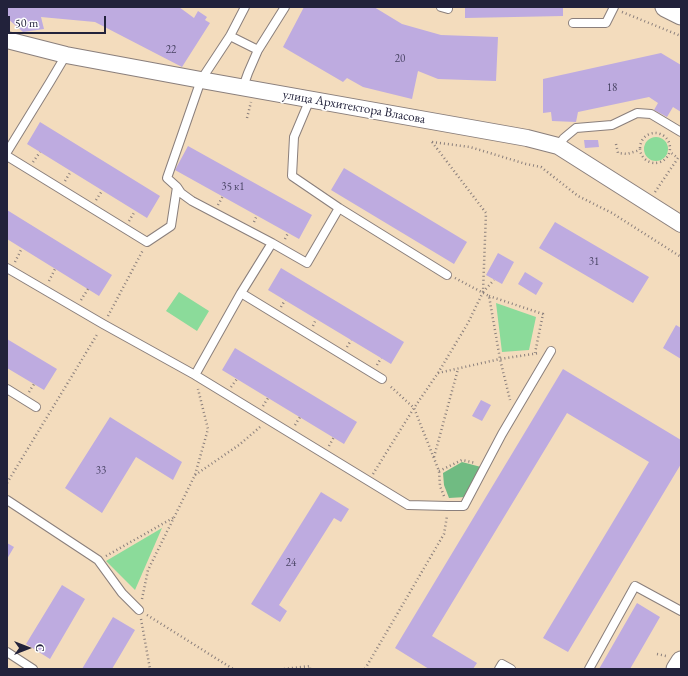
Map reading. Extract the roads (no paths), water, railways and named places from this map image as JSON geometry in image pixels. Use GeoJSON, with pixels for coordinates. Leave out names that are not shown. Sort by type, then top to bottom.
{"type":"FeatureCollection","features":[{"type":"Feature","properties":{"kind":"street"},"geometry":{"type":"LineString","coordinates":[[665,7],[681,16]]}},
{"type":"Feature","properties":{"kind":"street","name":"улица Архитектора Власова"},"geometry":{"type":"LineString","coordinates":[[7,40],[66,55],[527,138],[558,146],[681,224]]}},
{"type":"Feature","properties":{"kind":"street"},"geometry":{"type":"LineString","coordinates":[[676,669],[681,661]]}},
{"type":"Feature","properties":{"kind":"lane"},"geometry":{"type":"LineString","coordinates":[[245,7],[230,36],[202,80],[167,178],[181,193],[192,201],[307,263],[339,208]]}},
{"type":"Feature","properties":{"kind":"lane"},"geometry":{"type":"LineString","coordinates":[[243,87],[258,50],[285,7]]}},
{"type":"Feature","properties":{"kind":"lane"},"geometry":{"type":"LineString","coordinates":[[573,23],[606,23],[614,8]]}},
{"type":"Feature","properties":{"kind":"lane"},"geometry":{"type":"LineString","coordinates":[[230,36],[258,50]]}},
{"type":"Feature","properties":{"kind":"lane"},"geometry":{"type":"LineString","coordinates":[[7,152],[66,55]]}},
{"type":"Feature","properties":{"kind":"lane"},"geometry":{"type":"LineString","coordinates":[[310,99],[294,137],[292,176],[339,208],[447,275]]}},
{"type":"Feature","properties":{"kind":"lane"},"geometry":{"type":"LineString","coordinates":[[558,146],[564,138],[576,128],[612,125],[636,113],[651,114],[681,132]]}},
{"type":"Feature","properties":{"kind":"lane"},"geometry":{"type":"LineString","coordinates":[[7,156],[147,242],[172,226],[177,187]]}},
{"type":"Feature","properties":{"kind":"lane"},"geometry":{"type":"LineString","coordinates":[[195,375],[241,293],[272,244]]}},
{"type":"Feature","properties":{"kind":"lane"},"geometry":{"type":"LineString","coordinates":[[9,269],[103,324],[195,375],[408,505],[464,506],[502,434],[552,351]]}},
{"type":"Feature","properties":{"kind":"lane"},"geometry":{"type":"LineString","coordinates":[[241,293],[382,379]]}},
{"type":"Feature","properties":{"kind":"lane"},"geometry":{"type":"LineString","coordinates":[[7,389],[36,407]]}},
{"type":"Feature","properties":{"kind":"lane"},"geometry":{"type":"LineString","coordinates":[[7,500],[98,560],[122,593],[140,610]]}},
{"type":"Feature","properties":{"kind":"lane"},"geometry":{"type":"LineString","coordinates":[[589,669],[635,586],[681,611]]}},
{"type":"Feature","properties":{"kind":"lane"},"geometry":{"type":"LineString","coordinates":[[7,652],[33,669]]}},
{"type":"Feature","properties":{"kind":"lane"},"geometry":{"type":"LineString","coordinates":[[7,658],[19,660]]}},
{"type":"Feature","properties":{"kind":"lane"},"geometry":{"type":"LineString","coordinates":[[499,669],[502,664],[510,669]]}}]}
